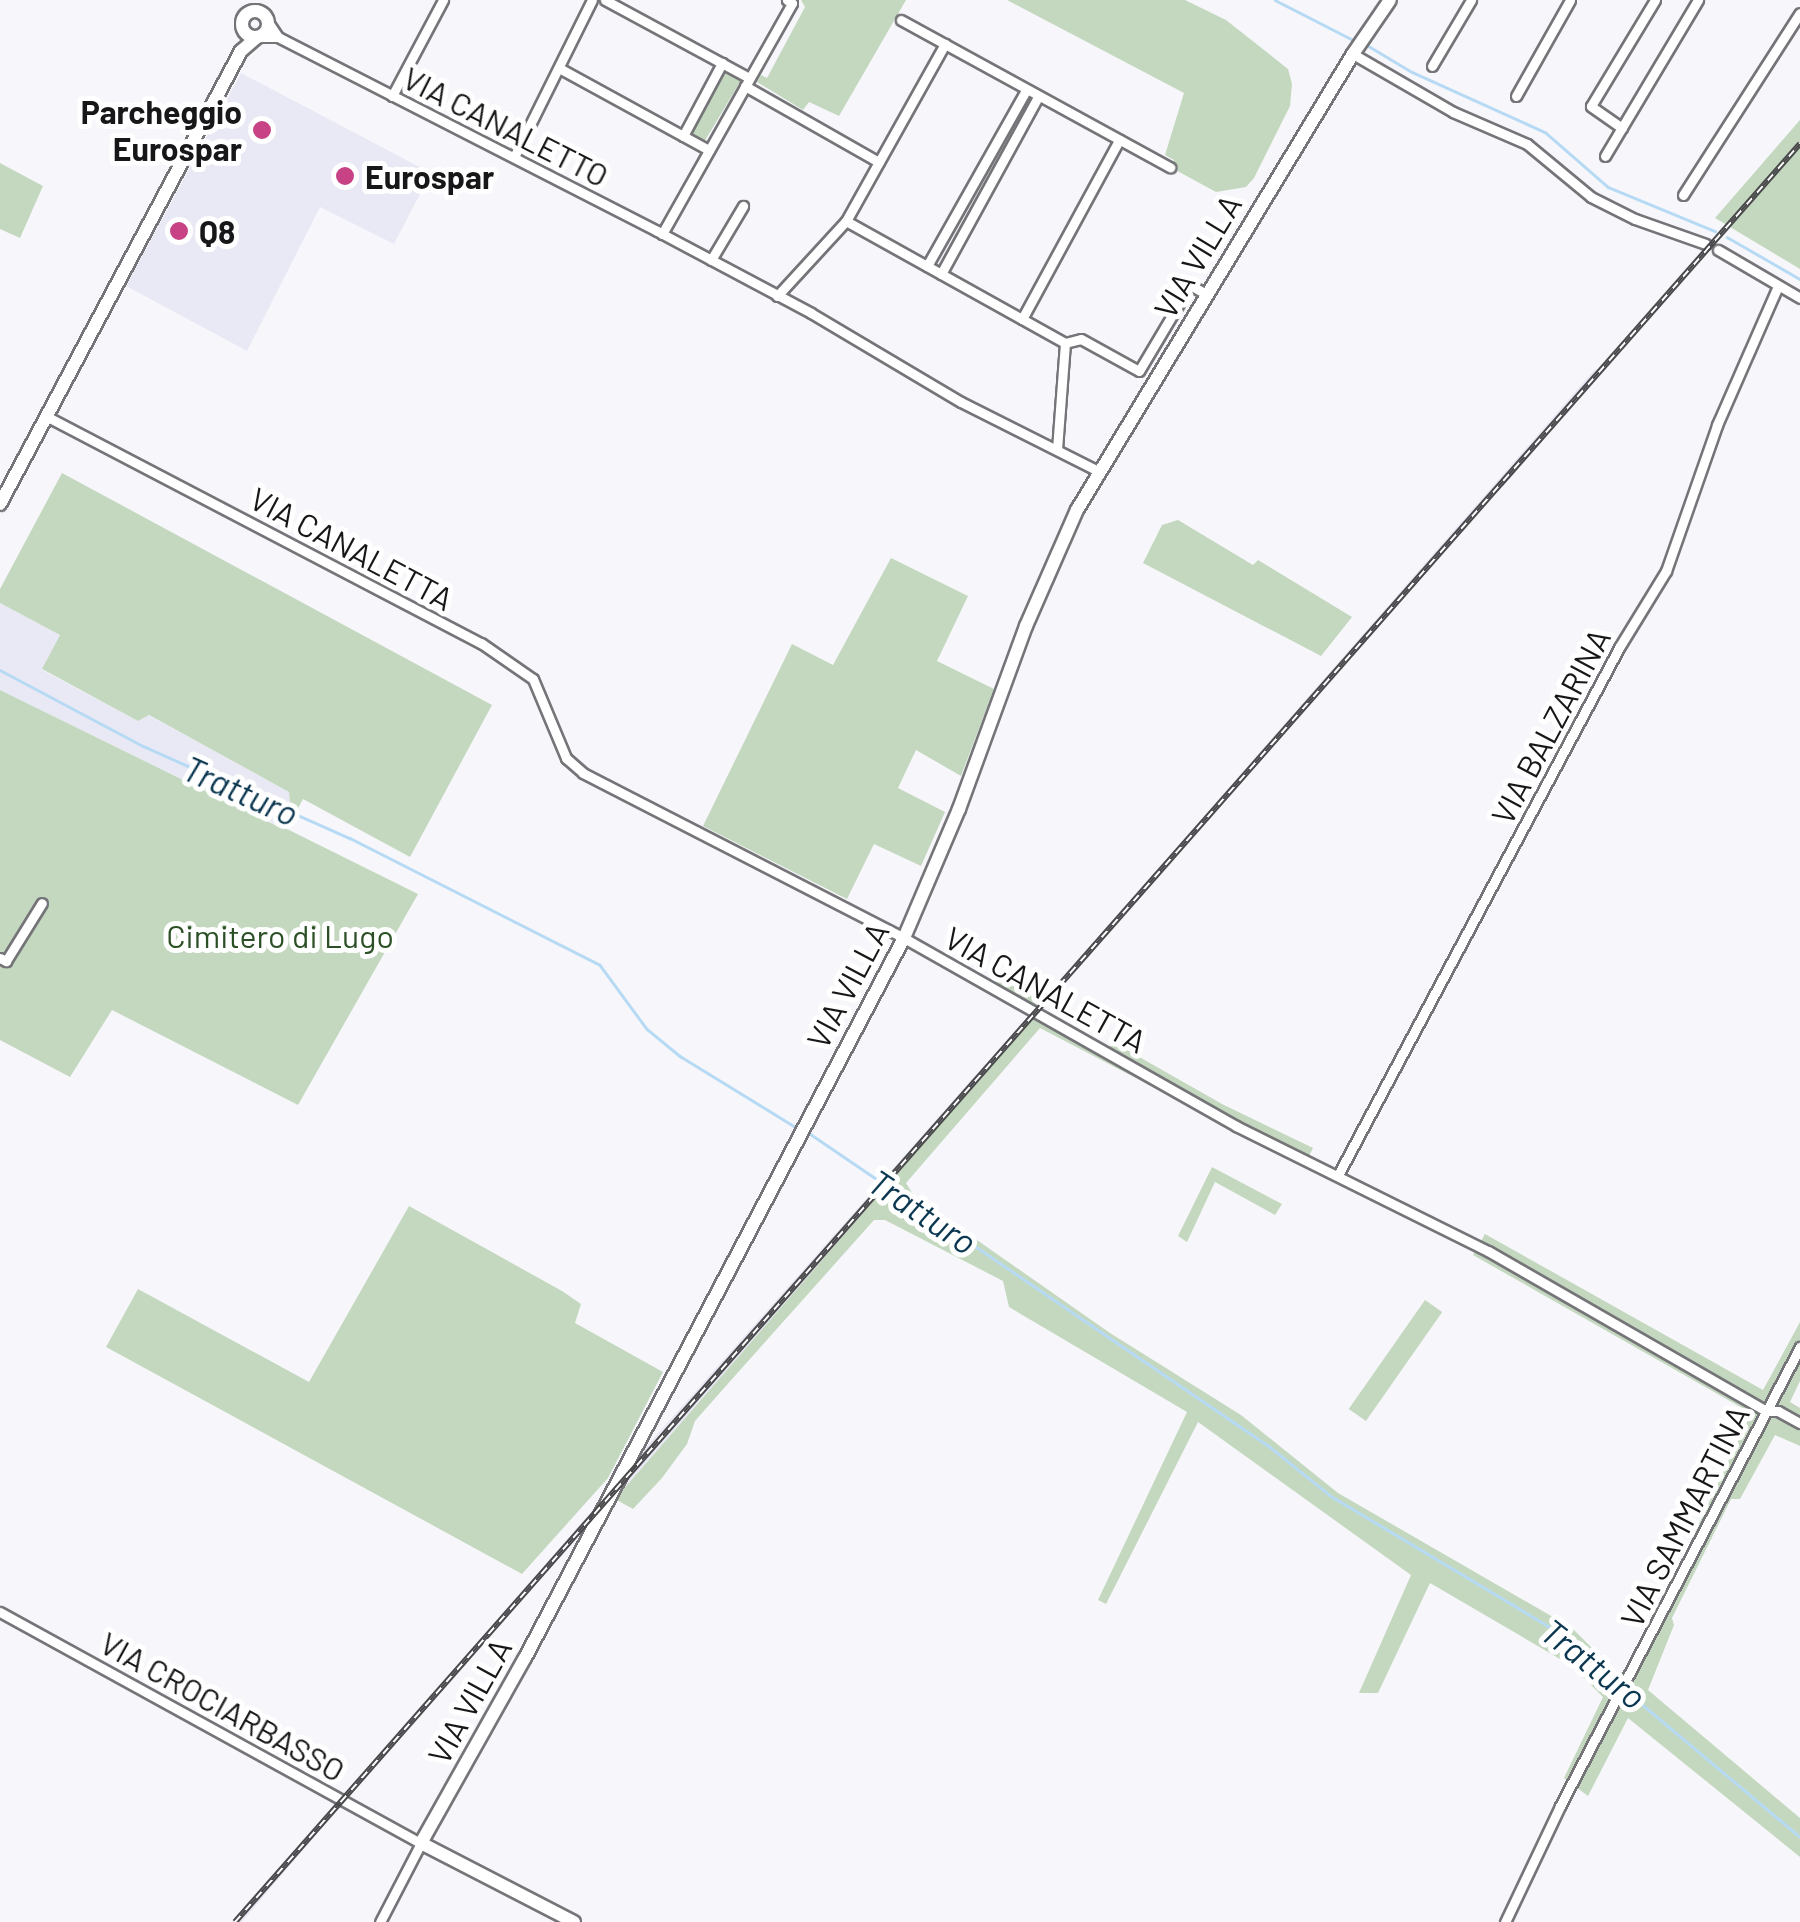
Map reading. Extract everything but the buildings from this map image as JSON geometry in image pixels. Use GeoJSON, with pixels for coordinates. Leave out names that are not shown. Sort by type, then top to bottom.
{"type":"FeatureCollection","features":[{"type":"Feature","properties":{"kind":"street"},"geometry":{"type":"LineString","coordinates":[[241,51],[244,16],[267,0]]}},
{"type":"Feature","properties":{"kind":"street"},"geometry":{"type":"LineString","coordinates":[[0,504],[241,51],[258,37],[268,20],[267,0]]}},
{"type":"Feature","properties":{"kind":"street"},"geometry":{"type":"LineString","coordinates":[[392,96],[443,0]]}},
{"type":"Feature","properties":{"kind":"street"},"geometry":{"type":"LineString","coordinates":[[514,157],[592,0]]}},
{"type":"Feature","properties":{"kind":"street"},"geometry":{"type":"LineString","coordinates":[[604,0],[722,63],[879,162]]}},
{"type":"Feature","properties":{"kind":"street","name":"VIA VILLA"},"geometry":{"type":"LineString","coordinates":[[421,1843],[525,1658],[904,938],[960,809],[1026,626],[1098,471],[1352,54],[1390,0]]}},
{"type":"Feature","properties":{"kind":"street"},"geometry":{"type":"LineString","coordinates":[[1432,66],[1471,0]]}},
{"type":"Feature","properties":{"kind":"street"},"geometry":{"type":"LineString","coordinates":[[1516,96],[1570,0]]}},
{"type":"Feature","properties":{"kind":"street"},"geometry":{"type":"LineString","coordinates":[[1622,128],[1591,106],[1655,0]]}},
{"type":"Feature","properties":{"kind":"street"},"geometry":{"type":"LineString","coordinates":[[1605,156],[1698,0]]}},
{"type":"Feature","properties":{"kind":"street"},"geometry":{"type":"LineString","coordinates":[[662,234],[790,2]]}},
{"type":"Feature","properties":{"kind":"street"},"geometry":{"type":"LineString","coordinates":[[251,11],[268,20]]}},
{"type":"Feature","properties":{"kind":"street"},"geometry":{"type":"LineString","coordinates":[[1683,195],[1800,13]]}},
{"type":"Feature","properties":{"kind":"street","name":"VIA CANALETTO"},"geometry":{"type":"LineString","coordinates":[[268,20],[278,37]]}},
{"type":"Feature","properties":{"kind":"street"},"geometry":{"type":"LineString","coordinates":[[900,20],[1170,167]]}},
{"type":"Feature","properties":{"kind":"street"},"geometry":{"type":"LineString","coordinates":[[242,29],[258,37]]}},
{"type":"Feature","properties":{"kind":"street","name":"VIA CANALETTO"},"geometry":{"type":"LineString","coordinates":[[258,37],[278,37],[514,157],[777,296],[961,402],[1098,471]]}},
{"type":"Feature","properties":{"kind":"street"},"geometry":{"type":"LineString","coordinates":[[777,296],[846,221],[945,44]]}},
{"type":"Feature","properties":{"kind":"street"},"geometry":{"type":"LineString","coordinates":[[1352,54],[1453,112],[1526,144],[1591,197],[1635,219],[1706,244]]}},
{"type":"Feature","properties":{"kind":"street"},"geometry":{"type":"LineString","coordinates":[[683,136],[722,63]]}},
{"type":"Feature","properties":{"kind":"street"},"geometry":{"type":"LineString","coordinates":[[559,68],[709,150]]}},
{"type":"Feature","properties":{"kind":"street"},"geometry":{"type":"LineString","coordinates":[[927,266],[1026,90]]}},
{"type":"Feature","properties":{"kind":"street"},"geometry":{"type":"LineString","coordinates":[[941,274],[1038,97]]}},
{"type":"Feature","properties":{"kind":"street"},"geometry":{"type":"LineString","coordinates":[[1022,319],[1120,140]]}},
{"type":"Feature","properties":{"kind":"street"},"geometry":{"type":"LineString","coordinates":[[711,260],[743,206]]}},
{"type":"Feature","properties":{"kind":"street"},"geometry":{"type":"LineString","coordinates":[[846,221],[1065,343],[1080,339],[1138,370],[1190,285],[1206,294]]}},
{"type":"Feature","properties":{"kind":"street"},"geometry":{"type":"LineString","coordinates":[[1718,250],[1800,298]]}},
{"type":"Feature","properties":{"kind":"street","name":"VIA BALZARINA"},"geometry":{"type":"LineString","coordinates":[[1338,1175],[1620,646],[1666,570],[1717,425],[1777,288]]}},
{"type":"Feature","properties":{"kind":"street"},"geometry":{"type":"LineString","coordinates":[[1057,450],[1065,343]]}},
{"type":"Feature","properties":{"kind":"street","name":"VIA CANALETTA"},"geometry":{"type":"LineString","coordinates":[[46,416],[481,643],[533,679],[566,758],[615,791],[904,938],[1236,1126],[1488,1251],[1766,1411],[1778,1411],[1800,1423]]}},
{"type":"Feature","properties":{"kind":"street"},"geometry":{"type":"LineString","coordinates":[[0,958],[6,961],[42,903]]}},
{"type":"Feature","properties":{"kind":"street","name":"VIA SAMMARTINA"},"geometry":{"type":"LineString","coordinates":[[1504,1922],[1560,1806],[1800,1347]]}},
{"type":"Feature","properties":{"kind":"street","name":"VIA CROCIARBASSO"},"geometry":{"type":"LineString","coordinates":[[0,1612],[421,1843]]}},
{"type":"Feature","properties":{"kind":"street"},"geometry":{"type":"LineString","coordinates":[[380,1922],[421,1843],[574,1922]]}},
{"type":"Feature","properties":{"kind":"shaded area"},"geometry":{"type":"Polygon","coordinates":[[[241,73],[431,173],[394,244],[320,207],[247,351],[126,286],[241,73]]]}},
{"type":"Feature","properties":{"kind":"shaded area"},"geometry":{"type":"Polygon","coordinates":[[[1595,369],[1600,373],[1040,1010],[1037,1007],[1595,369]]]}},
{"type":"Feature","properties":{"kind":"shaded area"},"geometry":{"type":"Polygon","coordinates":[[[0,603],[60,635],[42,670],[138,721],[148,715],[289,792],[290,803],[278,826],[0,690],[0,603]]]}},
{"type":"Feature","properties":{"kind":"shaded area"},"geometry":{"type":"Polygon","coordinates":[[[1030,1014],[1034,1016],[1020,1034],[615,1499],[637,1457],[1030,1014]]]}},
{"type":"Feature","properties":{"kind":"shaded area"},"geometry":{"type":"Polygon","coordinates":[[[596,1506],[590,1523],[345,1795],[596,1506]]]}},
{"type":"Feature","properties":{"kind":"shaded area"},"geometry":{"type":"Polygon","coordinates":[[[338,1803],[341,1805],[242,1922],[231,1922],[338,1803]]]}},
{"type":"Feature","properties":{"kind":"green space"},"geometry":{"type":"Polygon","coordinates":[[[801,0],[906,0],[839,116],[809,102],[803,110],[757,82],[761,75],[767,78],[805,7],[801,0]]]}},
{"type":"Feature","properties":{"kind":"green space"},"geometry":{"type":"Polygon","coordinates":[[[1007,0],[1185,0],[1226,20],[1288,69],[1292,84],[1290,106],[1254,178],[1246,187],[1216,192],[1170,167],[1174,160],[1165,155],[1184,93],[1007,0]]]}},
{"type":"Feature","properties":{"kind":"green space"},"geometry":{"type":"Polygon","coordinates":[[[723,66],[743,78],[703,144],[683,132],[723,66]]]}},
{"type":"Feature","properties":{"kind":"green space"},"geometry":{"type":"Polygon","coordinates":[[[1800,120],[1800,269],[1715,218],[1800,120]]]}},
{"type":"Feature","properties":{"kind":"green space"},"geometry":{"type":"Polygon","coordinates":[[[0,163],[43,186],[20,238],[0,229],[0,163]]]}},
{"type":"Feature","properties":{"kind":"green space","name":"Cimitero di Lugo"},"geometry":{"type":"Polygon","coordinates":[[[62,473],[492,705],[410,857],[303,799],[287,829],[418,894],[298,1105],[112,1010],[70,1077],[0,1040],[0,690],[277,826],[290,803],[289,792],[149,715],[138,721],[42,669],[60,635],[0,603],[0,589],[62,473]]]}},
{"type":"Feature","properties":{"kind":"green space"},"geometry":{"type":"Polygon","coordinates":[[[1178,520],[1253,565],[1258,560],[1352,617],[1321,656],[1143,563],[1162,525],[1178,520]]]}},
{"type":"Feature","properties":{"kind":"green space"},"geometry":{"type":"Polygon","coordinates":[[[891,558],[968,596],[937,661],[994,689],[961,776],[916,750],[898,788],[945,812],[921,866],[874,844],[847,899],[703,826],[792,644],[833,665],[891,558]]]}},
{"type":"Feature","properties":{"kind":"green space"},"geometry":{"type":"Polygon","coordinates":[[[996,974],[1030,993],[1040,1010],[1107,1046],[1120,1046],[1222,1104],[1313,1148],[1304,1166],[1040,1028],[906,1183],[914,1196],[1110,1333],[1241,1415],[1338,1493],[1572,1628],[1617,1673],[1624,1672],[1669,1588],[1751,1413],[1473,1255],[1485,1234],[1763,1390],[1800,1322],[1800,1381],[1790,1402],[1800,1408],[1800,1446],[1775,1435],[1740,1499],[1731,1499],[1672,1618],[1674,1625],[1648,1690],[1800,1818],[1800,1857],[1628,1718],[1588,1796],[1564,1778],[1603,1697],[1572,1666],[1430,1583],[1378,1693],[1359,1693],[1411,1575],[1198,1422],[1106,1604],[1098,1600],[1187,1412],[1009,1307],[1003,1281],[885,1220],[874,1220],[695,1421],[687,1444],[633,1509],[615,1499],[1033,1017],[990,994],[996,974]]]}},
{"type":"Feature","properties":{"kind":"green space"},"geometry":{"type":"Polygon","coordinates":[[[1212,1167],[1282,1204],[1275,1215],[1215,1182],[1187,1242],[1178,1236],[1212,1167]]]}},
{"type":"Feature","properties":{"kind":"green space"},"geometry":{"type":"Polygon","coordinates":[[[409,1206],[562,1291],[581,1304],[575,1323],[663,1372],[608,1478],[522,1574],[106,1347],[138,1289],[309,1382],[409,1206]]]}},
{"type":"Feature","properties":{"kind":"green space"},"geometry":{"type":"Polygon","coordinates":[[[1425,1300],[1442,1312],[1366,1421],[1349,1409],[1425,1300]]]}},
{"type":"Feature","properties":{"kind":"waterway"},"geometry":{"type":"LineString","coordinates":[[1275,0],[1353,40]]}},
{"type":"Feature","properties":{"kind":"waterway"},"geometry":{"type":"LineString","coordinates":[[1367,45],[1412,72],[1545,132],[1608,187],[1715,231]]}},
{"type":"Feature","properties":{"kind":"waterway"},"geometry":{"type":"LineString","coordinates":[[1727,237],[1800,279]]}},
{"type":"Feature","properties":{"kind":"waterway","name":"Tratturo"},"geometry":{"type":"LineString","coordinates":[[0,670],[143,746],[350,838],[600,965],[647,1029],[680,1056],[797,1128]]}},
{"type":"Feature","properties":{"kind":"waterway","name":"Tratturo"},"geometry":{"type":"LineString","coordinates":[[809,1133],[1270,1447],[1331,1496],[1577,1643],[1619,1685]]}},
{"type":"Feature","properties":{"kind":"waterway","name":"Tratturo"},"geometry":{"type":"LineString","coordinates":[[1625,1690],[1800,1837]]}},
{"type":"Feature","properties":{"kind":"railway"},"geometry":{"type":"LineString","coordinates":[[235,1922],[1800,144]]}},
{"type":"Feature","properties":{"kind":"place","name":"Parcheggio Eurospar"},"geometry":{"type":"Point","coordinates":[262,130]}},
{"type":"Feature","properties":{"kind":"place","name":"Eurospar"},"geometry":{"type":"Point","coordinates":[345,176]}},
{"type":"Feature","properties":{"kind":"place","name":"Q8"},"geometry":{"type":"Point","coordinates":[179,231]}}]}
